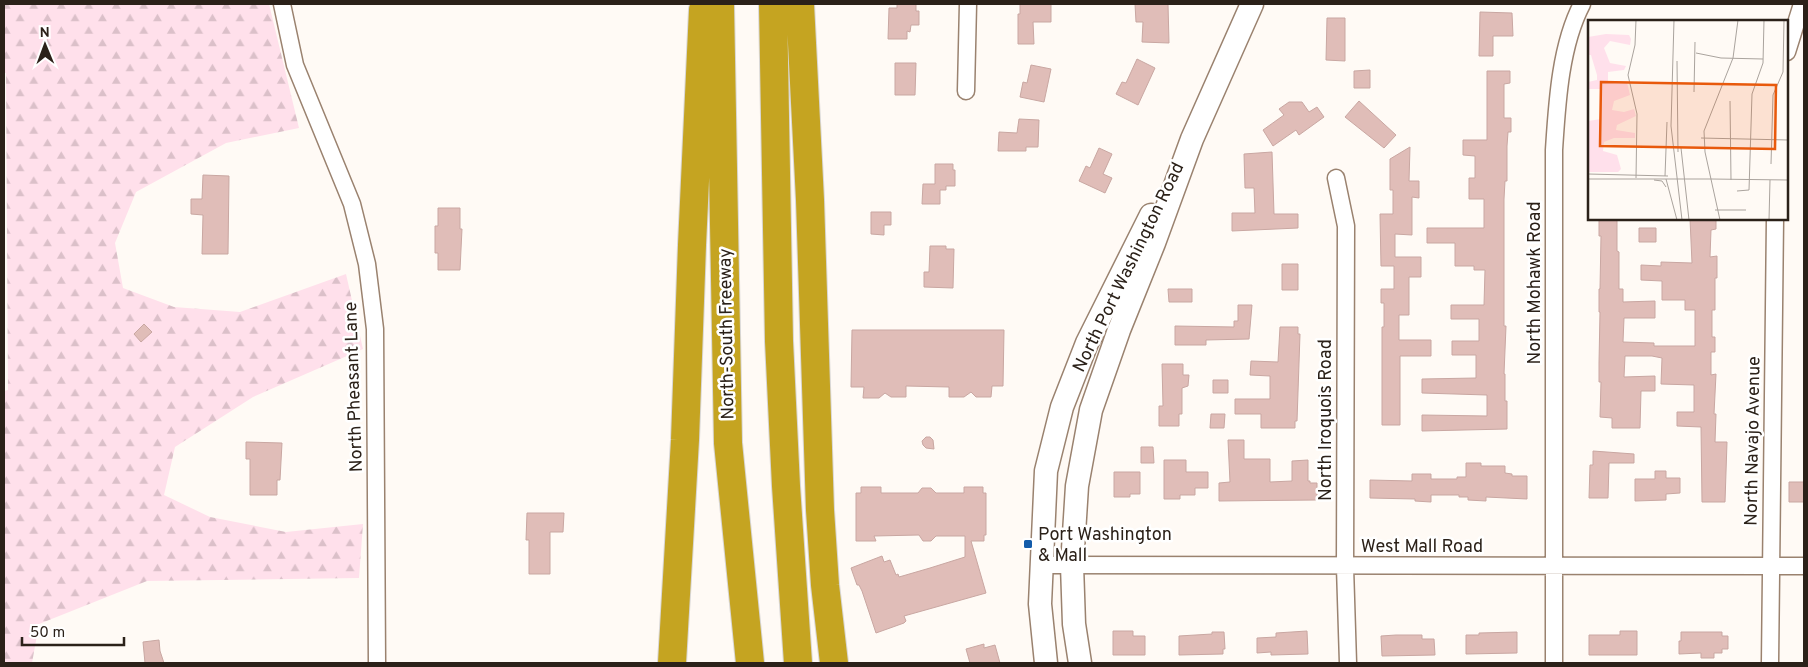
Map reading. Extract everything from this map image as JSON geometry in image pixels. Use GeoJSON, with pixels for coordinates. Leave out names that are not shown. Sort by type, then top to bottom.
{"type":"FeatureCollection","features":[{"type":"Feature","properties":{"kind":"highway"},"geometry":{"type":"LineString","coordinates":[[672,663],[686,440],[692,245],[703,4]]}},
{"type":"Feature","properties":{"kind":"highway","name":"North-South Freeway"},"geometry":{"type":"LineString","coordinates":[[720,4],[728,443],[750,663]]}},
{"type":"Feature","properties":{"kind":"highway"},"geometry":{"type":"LineString","coordinates":[[773,4],[779,341],[786,486],[798,663]]}},
{"type":"Feature","properties":{"kind":"highway"},"geometry":{"type":"LineString","coordinates":[[800,4],[810,200],[820,510],[825,586],[834,663]]}},
{"type":"Feature","properties":{"kind":"main road","name":"North Port Washington Road"},"geometry":{"type":"LineString","coordinates":[[1080,663],[1074,624],[1072,565],[1077,486],[1091,410],[1119,330],[1154,243],[1192,139],[1252,4]]}},
{"type":"Feature","properties":{"kind":"main road","name":"North Port Washington Road"},"geometry":{"type":"LineString","coordinates":[[1046,663],[1040,604],[1040,565],[1046,471],[1062,407],[1087,343],[1125,264],[1192,139]]}},
{"type":"Feature","properties":{"kind":"street","name":"North Pheasant Lane"},"geometry":{"type":"LineString","coordinates":[[282,4],[295,65],[352,204],[367,264],[375,329],[377,663]]}},
{"type":"Feature","properties":{"kind":"street"},"geometry":{"type":"LineString","coordinates":[[966,91],[968,4]]}},
{"type":"Feature","properties":{"kind":"street","name":"North Mohawk Road"},"geometry":{"type":"LineString","coordinates":[[1554,663],[1554,150],[1564,56],[1582,4]]}},
{"type":"Feature","properties":{"kind":"street"},"geometry":{"type":"LineString","coordinates":[[1788,49],[1802,4]]}},
{"type":"Feature","properties":{"kind":"street","name":"North Iroquois Road"},"geometry":{"type":"LineString","coordinates":[[1336,178],[1346,226],[1345,567],[1348,663]]}},
{"type":"Feature","properties":{"kind":"street","name":"North Navajo Avenue"},"geometry":{"type":"LineString","coordinates":[[1770,663],[1775,220]]}},
{"type":"Feature","properties":{"kind":"street","name":"West Mall Road"},"geometry":{"type":"LineString","coordinates":[[1040,565],[1345,567],[1804,566]]}},
{"type":"Feature","properties":{"kind":"green space"},"geometry":{"type":"Polygon","coordinates":[[[4,4],[269,4],[299,128],[226,143],[136,192],[115,243],[123,288],[174,307],[240,312],[346,274],[363,349],[253,397],[175,447],[164,495],[210,517],[286,532],[363,524],[359,578],[147,581],[39,624],[32,663],[4,663],[4,391],[8,390],[4,4]]]}},
{"type":"Feature","properties":{"kind":"building"},"geometry":{"type":"Polygon","coordinates":[[[897,4],[916,4],[916,11],[919,11],[919,25],[911,25],[910,32],[907,31],[907,39],[888,39],[889,8],[897,8],[897,4]]]}},
{"type":"Feature","properties":{"kind":"building"},"geometry":{"type":"Polygon","coordinates":[[[1020,4],[1051,4],[1051,22],[1033,22],[1034,44],[1018,44],[1020,4]]]}},
{"type":"Feature","properties":{"kind":"building"},"geometry":{"type":"Polygon","coordinates":[[[1135,4],[1168,4],[1169,43],[1142,42],[1143,22],[1136,22],[1135,4]]]}},
{"type":"Feature","properties":{"kind":"building"},"geometry":{"type":"Polygon","coordinates":[[[1480,12],[1512,13],[1513,36],[1493,36],[1493,56],[1479,56],[1480,12]]]}},
{"type":"Feature","properties":{"kind":"building"},"geometry":{"type":"Polygon","coordinates":[[[1327,18],[1345,18],[1345,61],[1326,60],[1327,18]]]}},
{"type":"Feature","properties":{"kind":"building"},"geometry":{"type":"Polygon","coordinates":[[[1137,59],[1155,68],[1138,105],[1116,94],[1122,82],[1126,83],[1137,59]]]}},
{"type":"Feature","properties":{"kind":"building"},"geometry":{"type":"Polygon","coordinates":[[[895,63],[916,63],[915,95],[895,95],[895,63]]]}},
{"type":"Feature","properties":{"kind":"building"},"geometry":{"type":"Polygon","coordinates":[[[1031,65],[1051,69],[1044,102],[1020,97],[1023,82],[1027,83],[1031,65]]]}},
{"type":"Feature","properties":{"kind":"building"},"geometry":{"type":"Polygon","coordinates":[[[1370,70],[1370,88],[1354,88],[1354,71],[1370,70]]]}},
{"type":"Feature","properties":{"kind":"building"},"geometry":{"type":"Polygon","coordinates":[[[1487,71],[1510,71],[1510,83],[1504,84],[1504,118],[1511,118],[1511,132],[1508,132],[1507,181],[1505,181],[1504,199],[1504,326],[1506,326],[1504,374],[1505,401],[1507,401],[1507,429],[1422,431],[1422,415],[1487,416],[1487,395],[1422,393],[1422,379],[1476,378],[1476,355],[1452,355],[1452,341],[1479,341],[1479,319],[1451,319],[1451,305],[1484,305],[1485,270],[1474,270],[1474,266],[1455,266],[1455,243],[1427,243],[1427,228],[1484,228],[1484,199],[1469,199],[1469,178],[1475,178],[1475,156],[1463,155],[1463,140],[1487,140],[1487,71]]]}},
{"type":"Feature","properties":{"kind":"building"},"geometry":{"type":"Polygon","coordinates":[[[1359,101],[1396,135],[1384,148],[1345,117],[1359,101]]]}},
{"type":"Feature","properties":{"kind":"building"},"geometry":{"type":"Polygon","coordinates":[[[1289,102],[1302,102],[1309,112],[1317,107],[1324,117],[1299,135],[1296,130],[1273,146],[1263,130],[1284,115],[1279,109],[1289,102]]]}},
{"type":"Feature","properties":{"kind":"building"},"geometry":{"type":"Polygon","coordinates":[[[1019,119],[1039,120],[1038,147],[1026,147],[1026,151],[998,151],[999,132],[1017,133],[1019,119]]]}},
{"type":"Feature","properties":{"kind":"building"},"geometry":{"type":"Polygon","coordinates":[[[1410,147],[1409,181],[1419,181],[1419,198],[1412,197],[1412,235],[1395,234],[1395,257],[1421,257],[1421,277],[1409,277],[1409,315],[1399,315],[1399,340],[1431,340],[1431,356],[1400,356],[1400,425],[1382,425],[1382,327],[1384,327],[1384,303],[1381,303],[1381,289],[1394,289],[1394,266],[1381,266],[1380,214],[1393,214],[1393,190],[1390,190],[1390,159],[1410,147]]]}},
{"type":"Feature","properties":{"kind":"building"},"geometry":{"type":"Polygon","coordinates":[[[1099,148],[1112,154],[1103,174],[1112,178],[1105,193],[1079,181],[1086,166],[1090,168],[1099,148]]]}},
{"type":"Feature","properties":{"kind":"building"},"geometry":{"type":"Polygon","coordinates":[[[1272,152],[1274,214],[1298,214],[1298,228],[1232,231],[1232,213],[1255,213],[1254,188],[1245,188],[1244,154],[1272,152]]]}},
{"type":"Feature","properties":{"kind":"building"},"geometry":{"type":"Polygon","coordinates":[[[935,164],[953,164],[955,186],[946,186],[946,190],[940,190],[940,204],[922,204],[923,184],[935,184],[935,164]]]}},
{"type":"Feature","properties":{"kind":"building"},"geometry":{"type":"Polygon","coordinates":[[[203,175],[229,176],[228,254],[202,254],[203,215],[191,214],[191,199],[202,199],[203,175]]]}},
{"type":"Feature","properties":{"kind":"building"},"geometry":{"type":"Polygon","coordinates":[[[438,208],[460,208],[460,229],[462,229],[460,270],[438,270],[438,253],[435,253],[435,226],[438,226],[438,208]]]}},
{"type":"Feature","properties":{"kind":"building"},"geometry":{"type":"Polygon","coordinates":[[[871,212],[891,212],[891,225],[884,225],[884,235],[871,234],[871,212]]]}},
{"type":"Feature","properties":{"kind":"building"},"geometry":{"type":"Polygon","coordinates":[[[1599,220],[1617,220],[1619,289],[1623,289],[1623,302],[1655,301],[1655,318],[1624,318],[1623,342],[1654,343],[1654,346],[1695,346],[1695,310],[1685,310],[1685,300],[1662,300],[1662,281],[1641,280],[1641,265],[1661,266],[1661,262],[1692,263],[1690,220],[1716,220],[1716,229],[1711,230],[1710,257],[1717,256],[1715,310],[1712,310],[1712,337],[1715,337],[1715,352],[1711,352],[1711,375],[1716,374],[1715,442],[1727,442],[1725,502],[1702,502],[1701,427],[1677,426],[1677,412],[1694,412],[1694,385],[1661,384],[1662,358],[1625,356],[1624,377],[1655,376],[1655,391],[1641,391],[1640,428],[1612,428],[1612,418],[1600,417],[1599,289],[1601,236],[1599,236],[1599,220]]]}},
{"type":"Feature","properties":{"kind":"building"},"geometry":{"type":"Polygon","coordinates":[[[1639,228],[1656,228],[1656,242],[1639,242],[1639,228]]]}},
{"type":"Feature","properties":{"kind":"building"},"geometry":{"type":"Polygon","coordinates":[[[930,246],[946,246],[946,249],[954,249],[953,288],[924,287],[924,272],[929,272],[930,246]]]}},
{"type":"Feature","properties":{"kind":"building"},"geometry":{"type":"Polygon","coordinates":[[[1282,264],[1298,264],[1298,290],[1282,290],[1282,264]]]}},
{"type":"Feature","properties":{"kind":"building"},"geometry":{"type":"Polygon","coordinates":[[[1168,289],[1192,289],[1192,302],[1169,302],[1168,289]]]}},
{"type":"Feature","properties":{"kind":"building"},"geometry":{"type":"Polygon","coordinates":[[[1238,305],[1252,305],[1249,339],[1206,340],[1206,345],[1175,345],[1175,326],[1234,327],[1234,321],[1238,321],[1238,305]]]}},
{"type":"Feature","properties":{"kind":"building"},"geometry":{"type":"Polygon","coordinates":[[[144,324],[152,332],[141,342],[134,334],[144,324]]]}},
{"type":"Feature","properties":{"kind":"building"},"geometry":{"type":"Polygon","coordinates":[[[1280,327],[1298,327],[1298,334],[1300,334],[1297,421],[1295,421],[1295,428],[1261,428],[1261,414],[1235,414],[1235,399],[1270,399],[1270,376],[1250,375],[1251,361],[1278,362],[1280,327]]]}},
{"type":"Feature","properties":{"kind":"building"},"geometry":{"type":"Polygon","coordinates":[[[852,330],[1004,330],[1003,386],[992,386],[991,397],[976,397],[971,392],[964,397],[949,397],[949,387],[906,386],[906,397],[891,397],[885,393],[879,398],[863,398],[864,387],[851,387],[852,330]]]}},
{"type":"Feature","properties":{"kind":"building"},"geometry":{"type":"Polygon","coordinates":[[[1162,364],[1183,364],[1183,375],[1189,375],[1188,386],[1182,388],[1182,414],[1179,414],[1179,426],[1159,426],[1159,406],[1163,406],[1162,364]]]}},
{"type":"Feature","properties":{"kind":"building"},"geometry":{"type":"Polygon","coordinates":[[[1213,380],[1228,380],[1228,393],[1213,393],[1213,380]]]}},
{"type":"Feature","properties":{"kind":"building"},"geometry":{"type":"Polygon","coordinates":[[[1211,414],[1225,414],[1224,428],[1210,428],[1211,414]]]}},
{"type":"Feature","properties":{"kind":"building"},"geometry":{"type":"Polygon","coordinates":[[[926,437],[930,437],[933,440],[934,449],[926,448],[923,445],[922,441],[926,437]]]}},
{"type":"Feature","properties":{"kind":"building"},"geometry":{"type":"Polygon","coordinates":[[[1228,440],[1244,440],[1244,459],[1270,459],[1270,482],[1292,481],[1292,461],[1308,460],[1308,481],[1310,483],[1317,483],[1317,500],[1219,501],[1219,483],[1230,482],[1228,440]]]}},
{"type":"Feature","properties":{"kind":"building"},"geometry":{"type":"Polygon","coordinates":[[[246,442],[282,443],[280,480],[277,480],[277,495],[250,495],[250,459],[246,459],[246,442]]]}},
{"type":"Feature","properties":{"kind":"building"},"geometry":{"type":"Polygon","coordinates":[[[1141,447],[1153,447],[1154,463],[1141,463],[1141,447]]]}},
{"type":"Feature","properties":{"kind":"building"},"geometry":{"type":"Polygon","coordinates":[[[1593,451],[1634,454],[1634,463],[1609,463],[1608,498],[1589,498],[1590,465],[1593,465],[1593,451]]]}},
{"type":"Feature","properties":{"kind":"building"},"geometry":{"type":"Polygon","coordinates":[[[1164,460],[1186,460],[1186,472],[1208,472],[1208,488],[1195,488],[1195,495],[1180,495],[1180,499],[1164,499],[1164,460]]]}},
{"type":"Feature","properties":{"kind":"building"},"geometry":{"type":"Polygon","coordinates":[[[1466,463],[1481,463],[1481,466],[1505,466],[1505,473],[1512,474],[1512,476],[1527,476],[1527,499],[1486,497],[1486,501],[1468,500],[1468,497],[1459,497],[1459,495],[1431,495],[1431,502],[1415,501],[1415,499],[1370,498],[1370,480],[1412,481],[1412,474],[1431,474],[1431,479],[1457,479],[1457,477],[1466,477],[1466,463]]]}},
{"type":"Feature","properties":{"kind":"building"},"geometry":{"type":"Polygon","coordinates":[[[1655,471],[1666,471],[1666,478],[1680,478],[1680,493],[1666,494],[1666,500],[1635,501],[1635,479],[1655,479],[1655,471]]]}},
{"type":"Feature","properties":{"kind":"building"},"geometry":{"type":"Polygon","coordinates":[[[1114,472],[1140,472],[1140,494],[1130,494],[1130,497],[1114,497],[1114,472]]]}},
{"type":"Feature","properties":{"kind":"building"},"geometry":{"type":"Polygon","coordinates":[[[1789,482],[1804,482],[1804,502],[1789,502],[1789,482]]]}},
{"type":"Feature","properties":{"kind":"building"},"geometry":{"type":"Polygon","coordinates":[[[861,487],[881,487],[881,493],[918,493],[922,488],[931,488],[936,493],[964,493],[964,487],[983,487],[983,493],[986,493],[986,535],[984,535],[984,541],[971,541],[986,593],[904,616],[906,621],[904,623],[876,633],[862,591],[859,585],[857,585],[851,568],[882,556],[884,562],[890,560],[896,575],[898,574],[899,577],[965,557],[965,536],[936,536],[931,541],[923,541],[919,535],[874,536],[876,541],[856,541],[856,493],[861,493],[861,487]]]}},
{"type":"Feature","properties":{"kind":"building"},"geometry":{"type":"Polygon","coordinates":[[[527,513],[564,513],[563,532],[550,532],[550,574],[529,574],[529,540],[526,540],[527,513]]]}},
{"type":"Feature","properties":{"kind":"building"},"geometry":{"type":"Polygon","coordinates":[[[1113,631],[1133,631],[1133,636],[1145,636],[1145,655],[1113,655],[1113,631]]]}},
{"type":"Feature","properties":{"kind":"building"},"geometry":{"type":"Polygon","coordinates":[[[1307,631],[1308,654],[1271,655],[1271,652],[1257,653],[1257,638],[1276,637],[1276,633],[1307,631]]]}},
{"type":"Feature","properties":{"kind":"building"},"geometry":{"type":"Polygon","coordinates":[[[1620,631],[1637,631],[1637,655],[1589,655],[1589,635],[1620,635],[1620,631]]]}},
{"type":"Feature","properties":{"kind":"building"},"geometry":{"type":"Polygon","coordinates":[[[1212,632],[1224,632],[1225,649],[1223,649],[1223,654],[1179,655],[1179,636],[1212,634],[1212,632]]]}},
{"type":"Feature","properties":{"kind":"building"},"geometry":{"type":"Polygon","coordinates":[[[1517,632],[1517,653],[1466,654],[1466,635],[1517,632]]]}},
{"type":"Feature","properties":{"kind":"building"},"geometry":{"type":"Polygon","coordinates":[[[1681,632],[1722,632],[1722,636],[1728,636],[1728,649],[1722,649],[1722,653],[1714,653],[1714,658],[1701,658],[1701,653],[1679,654],[1681,632]]]}},
{"type":"Feature","properties":{"kind":"building"},"geometry":{"type":"Polygon","coordinates":[[[1422,635],[1422,639],[1434,639],[1435,655],[1382,656],[1381,636],[1422,635]]]}},
{"type":"Feature","properties":{"kind":"building"},"geometry":{"type":"Polygon","coordinates":[[[159,640],[164,663],[145,663],[143,642],[159,640]]]}},
{"type":"Feature","properties":{"kind":"building"},"geometry":{"type":"Polygon","coordinates":[[[984,644],[984,648],[995,645],[1000,663],[970,663],[966,649],[984,644]]]}},
{"type":"Feature","properties":{"kind":"place","name":"Port Washington & Mall"},"geometry":{"type":"Point","coordinates":[1028,544]}}]}
